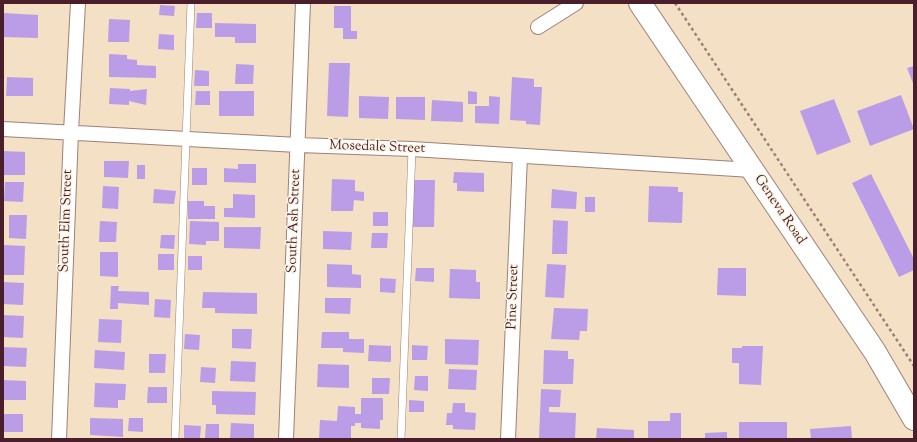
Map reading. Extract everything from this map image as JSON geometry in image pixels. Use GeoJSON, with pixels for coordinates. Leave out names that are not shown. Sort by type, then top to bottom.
{"type":"FeatureCollection","features":[{"type":"Feature","properties":{"kind":"main road","name":"Geneva Road"},"geometry":{"type":"LineString","coordinates":[[640,3],[875,352],[914,419]]}},
{"type":"Feature","properties":{"kind":"street","name":"South Elm Street"},"geometry":{"type":"LineString","coordinates":[[59,439],[71,132],[78,3]]}},
{"type":"Feature","properties":{"kind":"street","name":"South Ash Street"},"geometry":{"type":"LineString","coordinates":[[286,439],[303,3]]}},
{"type":"Feature","properties":{"kind":"street"},"geometry":{"type":"LineString","coordinates":[[538,27],[576,3]]}},
{"type":"Feature","properties":{"kind":"street","name":"Mosedale Street"},"geometry":{"type":"LineString","coordinates":[[3,129],[298,145],[412,149],[752,170]]}},
{"type":"Feature","properties":{"kind":"street","name":"Pine Street"},"geometry":{"type":"LineString","coordinates":[[508,439],[520,156]]}},
{"type":"Feature","properties":{"kind":"lane"},"geometry":{"type":"LineString","coordinates":[[175,439],[191,3]]}},
{"type":"Feature","properties":{"kind":"lane"},"geometry":{"type":"LineString","coordinates":[[401,439],[412,149]]}},
{"type":"Feature","properties":{"kind":"path"},"geometry":{"type":"LineString","coordinates":[[675,3],[914,366]]}},
{"type":"Feature","properties":{"kind":"building"},"geometry":{"type":"Polygon","coordinates":[[[160,5],[175,6],[174,16],[159,15],[160,5]]]}},
{"type":"Feature","properties":{"kind":"building"},"geometry":{"type":"Polygon","coordinates":[[[334,6],[351,6],[351,31],[357,31],[357,39],[343,39],[343,28],[334,28],[334,6]]]}},
{"type":"Feature","properties":{"kind":"building"},"geometry":{"type":"Polygon","coordinates":[[[3,13],[38,15],[38,38],[3,37],[3,13]]]}},
{"type":"Feature","properties":{"kind":"building"},"geometry":{"type":"Polygon","coordinates":[[[197,13],[212,13],[212,28],[196,28],[197,13]]]}},
{"type":"Feature","properties":{"kind":"building"},"geometry":{"type":"Polygon","coordinates":[[[109,19],[130,20],[129,42],[108,42],[109,19]]]}},
{"type":"Feature","properties":{"kind":"building"},"geometry":{"type":"Polygon","coordinates":[[[215,23],[256,24],[256,43],[235,43],[235,37],[215,37],[215,23]]]}},
{"type":"Feature","properties":{"kind":"building"},"geometry":{"type":"Polygon","coordinates":[[[159,34],[174,35],[174,50],[158,49],[159,34]]]}},
{"type":"Feature","properties":{"kind":"building"},"geometry":{"type":"Polygon","coordinates":[[[109,54],[127,55],[127,59],[137,60],[137,65],[156,66],[156,78],[109,77],[109,54]]]}},
{"type":"Feature","properties":{"kind":"building"},"geometry":{"type":"Polygon","coordinates":[[[329,63],[350,63],[348,117],[327,116],[329,63]]]}},
{"type":"Feature","properties":{"kind":"building"},"geometry":{"type":"Polygon","coordinates":[[[236,64],[254,65],[253,84],[235,84],[236,64]]]}},
{"type":"Feature","properties":{"kind":"building"},"geometry":{"type":"Polygon","coordinates":[[[914,66],[914,86],[907,68],[914,66]]]}},
{"type":"Feature","properties":{"kind":"building"},"geometry":{"type":"Polygon","coordinates":[[[195,70],[209,71],[209,86],[194,86],[195,70]]]}},
{"type":"Feature","properties":{"kind":"building"},"geometry":{"type":"Polygon","coordinates":[[[7,77],[33,78],[33,96],[6,96],[7,77]]]}},
{"type":"Feature","properties":{"kind":"building"},"geometry":{"type":"Polygon","coordinates":[[[512,77],[534,79],[534,87],[542,87],[540,125],[526,124],[526,121],[510,120],[512,77]]]}},
{"type":"Feature","properties":{"kind":"building"},"geometry":{"type":"Polygon","coordinates":[[[110,88],[130,89],[130,91],[147,89],[146,105],[129,101],[129,105],[109,104],[110,88]]]}},
{"type":"Feature","properties":{"kind":"building"},"geometry":{"type":"Polygon","coordinates":[[[196,91],[210,91],[210,105],[195,105],[196,91]]]}},
{"type":"Feature","properties":{"kind":"building"},"geometry":{"type":"Polygon","coordinates":[[[219,91],[254,91],[254,116],[219,116],[219,91]]]}},
{"type":"Feature","properties":{"kind":"building"},"geometry":{"type":"Polygon","coordinates":[[[468,91],[477,92],[477,104],[468,104],[468,91]]]}},
{"type":"Feature","properties":{"kind":"building"},"geometry":{"type":"Polygon","coordinates":[[[901,95],[914,129],[870,146],[857,111],[901,95]]]}},
{"type":"Feature","properties":{"kind":"building"},"geometry":{"type":"Polygon","coordinates":[[[359,96],[389,97],[388,119],[359,118],[359,96]]]}},
{"type":"Feature","properties":{"kind":"building"},"geometry":{"type":"Polygon","coordinates":[[[489,96],[500,97],[499,124],[475,123],[475,106],[489,106],[489,96]]]}},
{"type":"Feature","properties":{"kind":"building"},"geometry":{"type":"Polygon","coordinates":[[[396,97],[425,97],[425,120],[396,119],[396,97]]]}},
{"type":"Feature","properties":{"kind":"building"},"geometry":{"type":"Polygon","coordinates":[[[834,99],[851,142],[817,155],[800,111],[834,99]]]}},
{"type":"Feature","properties":{"kind":"building"},"geometry":{"type":"Polygon","coordinates":[[[432,100],[463,102],[463,122],[431,121],[432,100]]]}},
{"type":"Feature","properties":{"kind":"building"},"geometry":{"type":"Polygon","coordinates":[[[3,151],[25,152],[25,175],[3,175],[3,151]]]}},
{"type":"Feature","properties":{"kind":"building"},"geometry":{"type":"Polygon","coordinates":[[[104,161],[129,161],[128,178],[104,177],[104,161]]]}},
{"type":"Feature","properties":{"kind":"building"},"geometry":{"type":"Polygon","coordinates":[[[238,164],[256,164],[256,183],[224,182],[224,168],[238,169],[238,164]]]}},
{"type":"Feature","properties":{"kind":"building"},"geometry":{"type":"Polygon","coordinates":[[[137,165],[145,165],[145,179],[137,179],[137,165]]]}},
{"type":"Feature","properties":{"kind":"building"},"geometry":{"type":"Polygon","coordinates":[[[192,168],[207,168],[207,185],[192,185],[192,168]]]}},
{"type":"Feature","properties":{"kind":"building"},"geometry":{"type":"Polygon","coordinates":[[[454,172],[484,173],[484,192],[457,191],[457,183],[453,183],[454,172]]]}},
{"type":"Feature","properties":{"kind":"building"},"geometry":{"type":"Polygon","coordinates":[[[871,174],[914,259],[914,270],[899,277],[852,183],[871,174]]]}},
{"type":"Feature","properties":{"kind":"building"},"geometry":{"type":"Polygon","coordinates":[[[332,179],[355,180],[355,191],[364,192],[364,201],[354,200],[353,211],[331,211],[332,179]]]}},
{"type":"Feature","properties":{"kind":"building"},"geometry":{"type":"Polygon","coordinates":[[[414,180],[435,180],[434,227],[412,227],[414,180]]]}},
{"type":"Feature","properties":{"kind":"building"},"geometry":{"type":"Polygon","coordinates":[[[5,182],[24,182],[23,202],[4,201],[5,182]]]}},
{"type":"Feature","properties":{"kind":"building"},"geometry":{"type":"Polygon","coordinates":[[[103,186],[119,187],[118,209],[102,208],[103,186]]]}},
{"type":"Feature","properties":{"kind":"building"},"geometry":{"type":"Polygon","coordinates":[[[649,186],[678,187],[678,192],[683,192],[682,223],[648,222],[649,186]]]}},
{"type":"Feature","properties":{"kind":"building"},"geometry":{"type":"Polygon","coordinates":[[[154,189],[176,191],[174,204],[153,203],[154,189]]]}},
{"type":"Feature","properties":{"kind":"building"},"geometry":{"type":"Polygon","coordinates":[[[552,189],[577,192],[576,209],[551,208],[552,189]]]}},
{"type":"Feature","properties":{"kind":"building"},"geometry":{"type":"Polygon","coordinates":[[[233,194],[255,195],[255,218],[224,217],[224,208],[233,208],[233,194]]]}},
{"type":"Feature","properties":{"kind":"building"},"geometry":{"type":"Polygon","coordinates":[[[585,197],[595,197],[595,212],[585,212],[585,197]]]}},
{"type":"Feature","properties":{"kind":"building"},"geometry":{"type":"Polygon","coordinates":[[[188,201],[204,201],[204,206],[215,206],[215,219],[188,219],[188,201]]]}},
{"type":"Feature","properties":{"kind":"building"},"geometry":{"type":"Polygon","coordinates":[[[373,212],[388,212],[388,226],[373,226],[373,212]]]}},
{"type":"Feature","properties":{"kind":"building"},"geometry":{"type":"Polygon","coordinates":[[[9,215],[27,215],[26,239],[9,238],[9,215]]]}},
{"type":"Feature","properties":{"kind":"building"},"geometry":{"type":"Polygon","coordinates":[[[553,220],[568,221],[567,254],[552,254],[553,220]]]}},
{"type":"Feature","properties":{"kind":"building"},"geometry":{"type":"Polygon","coordinates":[[[100,221],[117,222],[116,242],[99,242],[100,221]]]}},
{"type":"Feature","properties":{"kind":"building"},"geometry":{"type":"Polygon","coordinates":[[[190,221],[219,222],[219,241],[206,241],[206,245],[189,244],[190,221]]]}},
{"type":"Feature","properties":{"kind":"building"},"geometry":{"type":"Polygon","coordinates":[[[224,227],[261,227],[260,249],[224,248],[224,227]]]}},
{"type":"Feature","properties":{"kind":"building"},"geometry":{"type":"Polygon","coordinates":[[[323,231],[352,232],[351,250],[323,249],[323,231]]]}},
{"type":"Feature","properties":{"kind":"building"},"geometry":{"type":"Polygon","coordinates":[[[372,233],[388,233],[387,248],[371,248],[372,233]]]}},
{"type":"Feature","properties":{"kind":"building"},"geometry":{"type":"Polygon","coordinates":[[[161,235],[175,235],[174,249],[160,248],[161,235]]]}},
{"type":"Feature","properties":{"kind":"building"},"geometry":{"type":"Polygon","coordinates":[[[3,245],[25,246],[24,275],[3,275],[3,245]]]}},
{"type":"Feature","properties":{"kind":"building"},"geometry":{"type":"Polygon","coordinates":[[[100,252],[118,252],[118,277],[100,276],[100,252]]]}},
{"type":"Feature","properties":{"kind":"building"},"geometry":{"type":"Polygon","coordinates":[[[158,254],[174,254],[174,270],[158,270],[158,254]]]}},
{"type":"Feature","properties":{"kind":"building"},"geometry":{"type":"Polygon","coordinates":[[[188,256],[202,256],[202,270],[188,270],[188,256]]]}},
{"type":"Feature","properties":{"kind":"building"},"geometry":{"type":"Polygon","coordinates":[[[327,264],[352,265],[352,274],[361,275],[361,288],[327,287],[327,264]]]}},
{"type":"Feature","properties":{"kind":"building"},"geometry":{"type":"Polygon","coordinates":[[[547,264],[566,265],[564,298],[545,297],[547,264]]]}},
{"type":"Feature","properties":{"kind":"building"},"geometry":{"type":"Polygon","coordinates":[[[416,268],[434,268],[434,282],[415,281],[416,268]]]}},
{"type":"Feature","properties":{"kind":"building"},"geometry":{"type":"Polygon","coordinates":[[[718,268],[746,268],[746,296],[717,295],[718,268]]]}},
{"type":"Feature","properties":{"kind":"building"},"geometry":{"type":"Polygon","coordinates":[[[450,269],[476,270],[476,282],[480,282],[480,299],[449,298],[450,269]]]}},
{"type":"Feature","properties":{"kind":"building"},"geometry":{"type":"Polygon","coordinates":[[[380,278],[396,279],[395,293],[380,292],[380,278]]]}},
{"type":"Feature","properties":{"kind":"building"},"geometry":{"type":"Polygon","coordinates":[[[3,282],[24,283],[23,305],[3,304],[3,282]]]}},
{"type":"Feature","properties":{"kind":"building"},"geometry":{"type":"Polygon","coordinates":[[[111,286],[119,286],[118,291],[149,292],[149,305],[118,303],[118,309],[110,309],[111,286]]]}},
{"type":"Feature","properties":{"kind":"building"},"geometry":{"type":"Polygon","coordinates":[[[203,292],[257,293],[257,314],[215,313],[215,308],[202,308],[203,292]]]}},
{"type":"Feature","properties":{"kind":"building"},"geometry":{"type":"Polygon","coordinates":[[[325,298],[351,298],[350,314],[325,313],[325,298]]]}},
{"type":"Feature","properties":{"kind":"building"},"geometry":{"type":"Polygon","coordinates":[[[155,299],[171,300],[170,318],[154,317],[155,299]]]}},
{"type":"Feature","properties":{"kind":"building"},"geometry":{"type":"Polygon","coordinates":[[[554,308],[588,309],[587,331],[580,331],[579,340],[551,339],[554,308]]]}},
{"type":"Feature","properties":{"kind":"building"},"geometry":{"type":"Polygon","coordinates":[[[3,315],[24,316],[23,338],[3,337],[3,315]]]}},
{"type":"Feature","properties":{"kind":"building"},"geometry":{"type":"Polygon","coordinates":[[[99,319],[122,320],[121,343],[98,342],[99,319]]]}},
{"type":"Feature","properties":{"kind":"building"},"geometry":{"type":"Polygon","coordinates":[[[232,329],[252,329],[251,349],[232,348],[232,329]]]}},
{"type":"Feature","properties":{"kind":"building"},"geometry":{"type":"Polygon","coordinates":[[[322,332],[349,332],[349,339],[364,339],[364,353],[343,352],[343,348],[321,348],[322,332]]]}},
{"type":"Feature","properties":{"kind":"building"},"geometry":{"type":"Polygon","coordinates":[[[185,334],[200,335],[199,350],[184,349],[185,334]]]}},
{"type":"Feature","properties":{"kind":"building"},"geometry":{"type":"Polygon","coordinates":[[[445,339],[479,340],[478,365],[445,364],[445,339]]]}},
{"type":"Feature","properties":{"kind":"building"},"geometry":{"type":"Polygon","coordinates":[[[369,345],[391,346],[391,362],[368,361],[369,345]]]}},
{"type":"Feature","properties":{"kind":"building"},"geometry":{"type":"Polygon","coordinates":[[[412,345],[428,346],[427,360],[412,360],[412,345]]]}},
{"type":"Feature","properties":{"kind":"building"},"geometry":{"type":"Polygon","coordinates":[[[742,346],[763,346],[761,385],[739,384],[739,363],[732,363],[732,348],[742,348],[742,346]]]}},
{"type":"Feature","properties":{"kind":"building"},"geometry":{"type":"Polygon","coordinates":[[[3,347],[27,348],[26,367],[3,366],[3,347]]]}},
{"type":"Feature","properties":{"kind":"building"},"geometry":{"type":"Polygon","coordinates":[[[95,350],[125,352],[124,370],[94,368],[95,350]]]}},
{"type":"Feature","properties":{"kind":"building"},"geometry":{"type":"Polygon","coordinates":[[[544,350],[568,351],[568,359],[574,359],[573,384],[543,384],[544,350]]]}},
{"type":"Feature","properties":{"kind":"building"},"geometry":{"type":"Polygon","coordinates":[[[149,354],[166,354],[165,373],[149,373],[149,354]]]}},
{"type":"Feature","properties":{"kind":"building"},"geometry":{"type":"Polygon","coordinates":[[[231,361],[256,362],[255,382],[230,381],[231,361]]]}},
{"type":"Feature","properties":{"kind":"building"},"geometry":{"type":"Polygon","coordinates":[[[318,364],[349,365],[349,388],[317,387],[318,364]]]}},
{"type":"Feature","properties":{"kind":"building"},"geometry":{"type":"Polygon","coordinates":[[[201,367],[216,368],[215,383],[200,382],[201,367]]]}},
{"type":"Feature","properties":{"kind":"building"},"geometry":{"type":"Polygon","coordinates":[[[449,369],[477,370],[476,390],[448,389],[449,369]]]}},
{"type":"Feature","properties":{"kind":"building"},"geometry":{"type":"Polygon","coordinates":[[[415,376],[428,376],[428,391],[414,390],[415,376]]]}},
{"type":"Feature","properties":{"kind":"building"},"geometry":{"type":"Polygon","coordinates":[[[372,378],[390,378],[389,394],[372,394],[372,378]]]}},
{"type":"Feature","properties":{"kind":"building"},"geometry":{"type":"Polygon","coordinates":[[[3,380],[26,381],[26,400],[3,400],[3,380]]]}},
{"type":"Feature","properties":{"kind":"building"},"geometry":{"type":"Polygon","coordinates":[[[95,383],[126,384],[125,400],[118,400],[118,408],[94,407],[95,383]]]}},
{"type":"Feature","properties":{"kind":"building"},"geometry":{"type":"Polygon","coordinates":[[[148,387],[167,387],[167,403],[147,403],[148,387]]]}},
{"type":"Feature","properties":{"kind":"building"},"geometry":{"type":"Polygon","coordinates":[[[541,389],[561,390],[560,407],[549,407],[549,412],[576,413],[575,439],[539,439],[541,389]]]}},
{"type":"Feature","properties":{"kind":"building"},"geometry":{"type":"Polygon","coordinates":[[[212,391],[256,392],[255,415],[216,414],[216,405],[212,405],[212,391]]]}},
{"type":"Feature","properties":{"kind":"building"},"geometry":{"type":"Polygon","coordinates":[[[361,398],[383,398],[383,420],[380,420],[380,429],[361,428],[361,423],[355,423],[355,426],[351,426],[351,439],[319,439],[320,420],[337,421],[338,406],[355,407],[355,414],[361,414],[361,398]]]}},
{"type":"Feature","properties":{"kind":"building"},"geometry":{"type":"Polygon","coordinates":[[[409,400],[424,401],[424,412],[409,412],[409,400]]]}},
{"type":"Feature","properties":{"kind":"building"},"geometry":{"type":"Polygon","coordinates":[[[453,403],[465,403],[465,412],[476,413],[475,430],[453,429],[453,425],[446,425],[447,413],[452,413],[453,403]]]}},
{"type":"Feature","properties":{"kind":"building"},"geometry":{"type":"Polygon","coordinates":[[[670,413],[681,413],[681,439],[648,439],[648,421],[670,421],[670,413]]]}},
{"type":"Feature","properties":{"kind":"building"},"geometry":{"type":"Polygon","coordinates":[[[3,414],[23,414],[23,432],[3,432],[3,414]]]}},
{"type":"Feature","properties":{"kind":"building"},"geometry":{"type":"Polygon","coordinates":[[[90,418],[123,419],[123,437],[90,435],[90,418]]]}},
{"type":"Feature","properties":{"kind":"building"},"geometry":{"type":"Polygon","coordinates":[[[129,418],[143,418],[143,432],[128,431],[129,418]]]}},
{"type":"Feature","properties":{"kind":"building"},"geometry":{"type":"Polygon","coordinates":[[[739,422],[787,422],[787,438],[739,439],[739,422]]]}},
{"type":"Feature","properties":{"kind":"building"},"geometry":{"type":"Polygon","coordinates":[[[231,423],[254,424],[254,439],[230,439],[231,423]]]}},
{"type":"Feature","properties":{"kind":"building"},"geometry":{"type":"Polygon","coordinates":[[[206,424],[219,424],[219,439],[205,438],[206,424]]]}},
{"type":"Feature","properties":{"kind":"building"},"geometry":{"type":"Polygon","coordinates":[[[184,425],[201,426],[200,439],[184,439],[184,425]]]}},
{"type":"Feature","properties":{"kind":"building"},"geometry":{"type":"Polygon","coordinates":[[[851,426],[852,439],[811,439],[810,429],[851,426]]]}},
{"type":"Feature","properties":{"kind":"building"},"geometry":{"type":"Polygon","coordinates":[[[597,428],[634,430],[634,439],[596,439],[597,428]]]}},
{"type":"Feature","properties":{"kind":"building"},"geometry":{"type":"Polygon","coordinates":[[[727,432],[727,439],[705,439],[705,433],[727,432]]]}}]}
